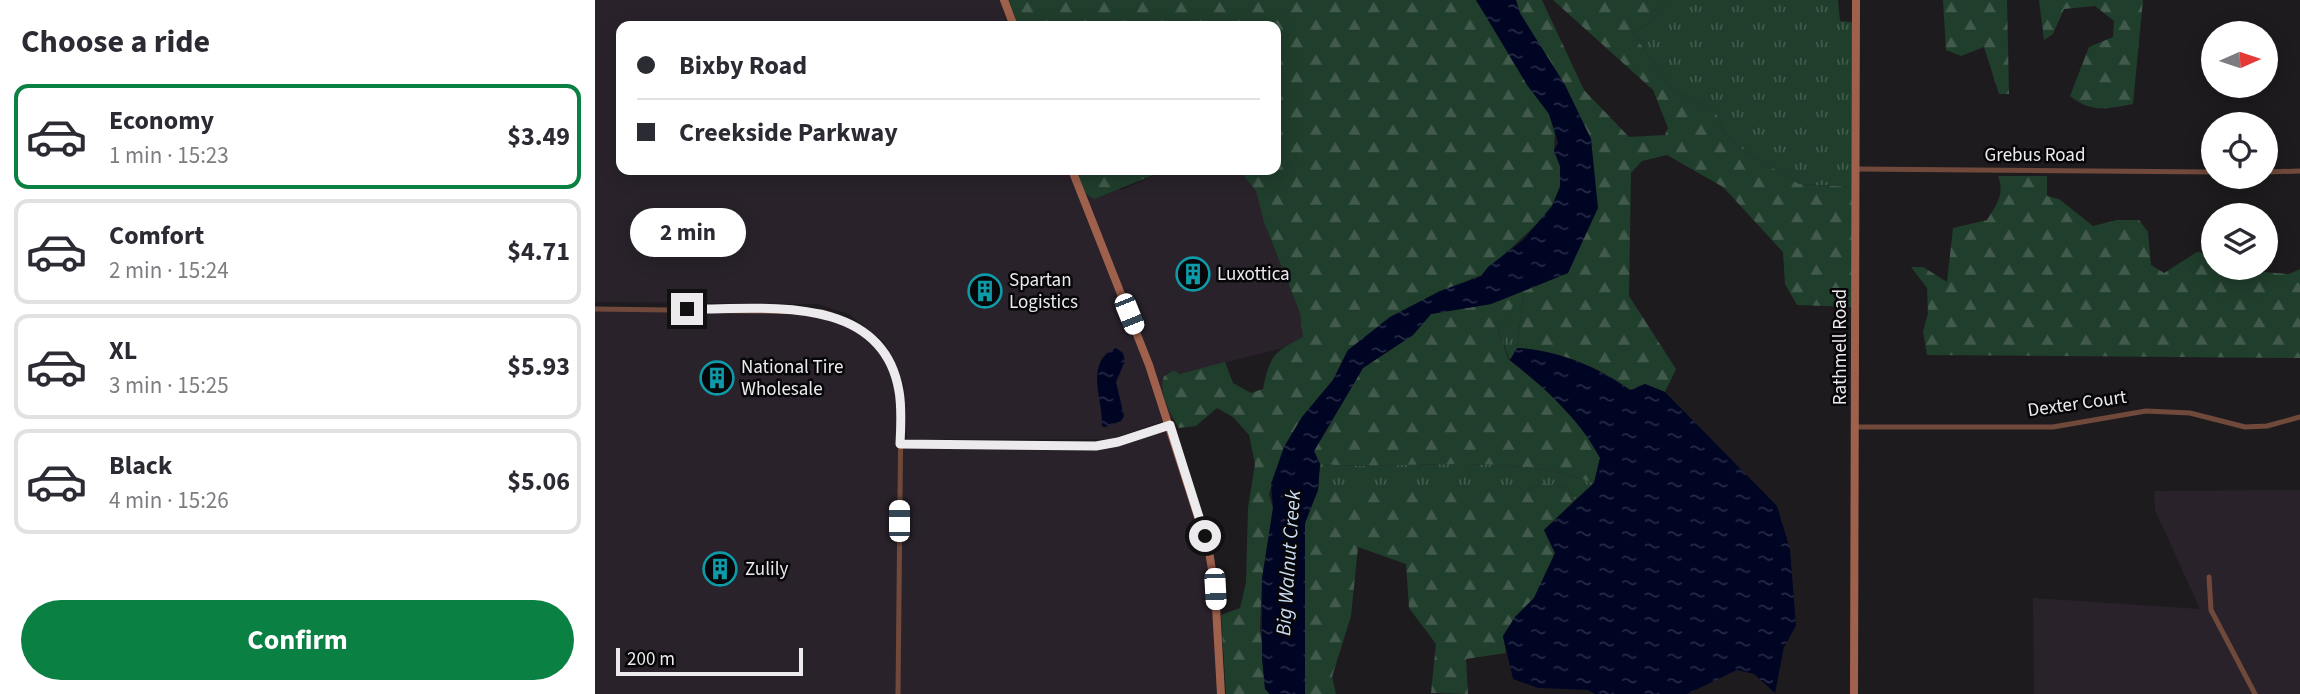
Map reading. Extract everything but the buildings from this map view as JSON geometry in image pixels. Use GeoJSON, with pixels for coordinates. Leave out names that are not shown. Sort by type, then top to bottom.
{"type":"FeatureCollection","features":[{"type":"Feature","properties":{"kind":"street"},"geometry":{"type":"LineString","coordinates":[[1004,0],[1012,21]]}},
{"type":"Feature","properties":{"kind":"street","name":"Rathmell Road"},"geometry":{"type":"LineString","coordinates":[[1854,694],[1856,0]]}},
{"type":"Feature","properties":{"kind":"street","name":"Grebus Road"},"geometry":{"type":"LineString","coordinates":[[1856,169],[2201,172]]}},
{"type":"Feature","properties":{"kind":"street"},"geometry":{"type":"LineString","coordinates":[[2278,172],[2300,172]]}},
{"type":"Feature","properties":{"kind":"street"},"geometry":{"type":"LineString","coordinates":[[1074,175],[1170,425],[1213,569],[1221,694]]}},
{"type":"Feature","properties":{"kind":"street"},"geometry":{"type":"LineString","coordinates":[[595,309],[806,310],[834,315],[869,336],[892,367],[899,390],[898,694]]}},
{"type":"Feature","properties":{"kind":"street","name":"Dexter Court"},"geometry":{"type":"LineString","coordinates":[[1855,427],[2024,428],[2079,423],[2146,411],[2190,413],[2245,427],[2267,426],[2300,418]]}},
{"type":"Feature","properties":{"kind":"street"},"geometry":{"type":"LineString","coordinates":[[900,444],[1096,446],[1118,442],[1170,425]]}},
{"type":"Feature","properties":{"kind":"street"},"geometry":{"type":"LineString","coordinates":[[2209,576],[2211,610],[2255,694]]}},
{"type":"Feature","properties":{"kind":"shaded area"},"geometry":{"type":"Polygon","coordinates":[[[595,0],[1001,0],[1009,21],[616,21],[616,175],[1088,175],[1122,190],[1155,175],[1243,175],[1256,191],[1264,222],[1300,313],[1304,337],[1279,349],[1178,374],[1174,370],[1164,375],[1163,394],[1173,418],[1111,439],[907,439],[904,384],[884,342],[849,314],[817,304],[595,302],[595,0]]]}},
{"type":"Feature","properties":{"kind":"shaded area"},"geometry":{"type":"Polygon","coordinates":[[[595,309],[822,312],[853,325],[878,346],[899,390],[900,444],[1096,446],[1170,425],[1209,551],[1221,694],[595,694],[595,309]]]}},
{"type":"Feature","properties":{"kind":"shaded area"},"geometry":{"type":"Polygon","coordinates":[[[2300,490],[2300,694],[2034,694],[2033,598],[2200,609],[2155,510],[2154,491],[2300,490]]]}},
{"type":"Feature","properties":{"kind":"green space"},"geometry":{"type":"Polygon","coordinates":[[[1008,0],[1476,0],[1549,114],[1555,132],[1554,152],[1562,181],[1552,206],[1540,221],[1481,276],[1473,278],[1347,352],[1333,380],[1302,417],[1284,447],[1269,494],[1273,508],[1262,579],[1260,627],[1267,691],[1270,694],[1226,694],[1221,615],[1240,608],[1246,583],[1248,508],[1255,464],[1249,435],[1233,417],[1217,408],[1196,426],[1179,428],[1166,403],[1163,382],[1164,376],[1174,370],[1179,374],[1225,362],[1233,383],[1251,393],[1263,389],[1274,356],[1303,337],[1300,313],[1264,222],[1256,191],[1243,175],[1281,175],[1281,21],[1017,21],[1008,0]]]}},
{"type":"Feature","properties":{"kind":"green space"},"geometry":{"type":"Polygon","coordinates":[[[1516,0],[1542,0],[1584,90],[1629,137],[1665,135],[1668,128],[1653,90],[1553,0],[1666,0],[1654,20],[1633,33],[1670,88],[1715,111],[1724,132],[1744,151],[1799,184],[1852,187],[1853,307],[1797,305],[1785,284],[1783,252],[1723,187],[1667,155],[1642,161],[1631,173],[1629,296],[1676,369],[1665,392],[1645,384],[1630,390],[1618,381],[1576,361],[1547,352],[1517,348],[1524,291],[1568,273],[1591,139],[1565,85],[1519,13],[1516,0]]]}},
{"type":"Feature","properties":{"kind":"green space"},"geometry":{"type":"Polygon","coordinates":[[[1666,0],[1838,0],[1840,21],[1853,22],[1852,187],[1799,184],[1744,151],[1724,132],[1715,111],[1670,88],[1633,33],[1654,20],[1666,0]]]}},
{"type":"Feature","properties":{"kind":"green space"},"geometry":{"type":"Polygon","coordinates":[[[1943,0],[2007,0],[2009,94],[1999,94],[1984,47],[1961,56],[1946,50],[1943,0]]]}},
{"type":"Feature","properties":{"kind":"green space"},"geometry":{"type":"Polygon","coordinates":[[[2039,0],[2143,0],[2133,104],[2092,107],[2070,96],[2089,47],[2113,37],[2114,21],[2095,6],[2064,9],[2053,34],[2044,40],[2039,0]]]}},
{"type":"Feature","properties":{"kind":"green space"},"geometry":{"type":"Polygon","coordinates":[[[1078,175],[1154,175],[1094,199],[1085,193],[1078,175]]]}},
{"type":"Feature","properties":{"kind":"green space"},"geometry":{"type":"Polygon","coordinates":[[[1998,176],[2047,176],[2047,196],[2059,199],[2093,226],[2117,220],[2139,220],[2148,232],[2151,265],[2164,273],[2197,252],[2201,252],[2201,280],[2278,280],[2278,273],[2289,274],[2300,269],[2300,358],[1927,355],[1923,332],[1928,313],[1927,288],[1911,267],[1923,267],[1947,282],[1953,228],[1987,220],[1997,204],[2000,182],[1998,176]]]}},
{"type":"Feature","properties":{"kind":"green space"},"geometry":{"type":"Polygon","coordinates":[[[1524,291],[1517,348],[1510,360],[1498,330],[1511,316],[1511,296],[1524,291]]]}},
{"type":"Feature","properties":{"kind":"green space"},"geometry":{"type":"Polygon","coordinates":[[[1511,296],[1511,316],[1498,330],[1509,360],[1544,388],[1587,434],[1600,458],[1594,483],[1561,473],[1493,465],[1320,464],[1314,451],[1363,368],[1413,335],[1431,314],[1491,304],[1511,296]]]}},
{"type":"Feature","properties":{"kind":"green space"},"geometry":{"type":"Polygon","coordinates":[[[1320,464],[1493,465],[1561,473],[1594,483],[1575,500],[1567,487],[1544,483],[1527,490],[1318,490],[1320,464]]]}},
{"type":"Feature","properties":{"kind":"green space"},"geometry":{"type":"Polygon","coordinates":[[[1544,483],[1567,487],[1575,500],[1544,530],[1555,553],[1534,598],[1515,617],[1503,636],[1506,653],[1466,659],[1468,694],[1431,693],[1436,644],[1409,608],[1406,564],[1358,547],[1351,616],[1332,677],[1336,694],[1305,694],[1305,523],[1318,490],[1527,490],[1544,483]]]}},
{"type":"Feature","properties":{"kind":"water","name":"Big Walnut Creek"},"geometry":{"type":"Polygon","coordinates":[[[1476,0],[1516,0],[1520,13],[1565,85],[1591,139],[1598,208],[1568,273],[1491,304],[1431,314],[1413,335],[1363,368],[1314,451],[1320,464],[1318,490],[1305,523],[1305,694],[1270,694],[1265,689],[1262,659],[1262,579],[1273,508],[1271,484],[1284,447],[1302,417],[1333,380],[1348,350],[1390,317],[1440,291],[1481,276],[1488,267],[1523,240],[1552,206],[1560,187],[1560,166],[1554,150],[1558,143],[1549,114],[1527,85],[1476,0]]]}},
{"type":"Feature","properties":{"kind":"water"},"geometry":{"type":"Polygon","coordinates":[[[1116,348],[1123,353],[1125,361],[1116,382],[1124,416],[1121,421],[1105,427],[1102,426],[1098,372],[1106,354],[1116,348]]]}},
{"type":"Feature","properties":{"kind":"water"},"geometry":{"type":"Polygon","coordinates":[[[1517,348],[1547,352],[1577,361],[1630,390],[1645,384],[1665,392],[1777,506],[1790,549],[1796,626],[1784,647],[1775,693],[1754,674],[1737,670],[1687,694],[1595,694],[1588,690],[1538,688],[1513,679],[1503,636],[1515,617],[1534,598],[1555,553],[1544,530],[1594,483],[1600,458],[1592,443],[1560,404],[1510,360],[1517,348]]]}},
{"type":"Feature","properties":{"kind":"place","name":"Luxottica"},"geometry":{"type":"Point","coordinates":[1193,274]}},
{"type":"Feature","properties":{"kind":"place","name":"Spartan Logistics"},"geometry":{"type":"Point","coordinates":[985,291]}},
{"type":"Feature","properties":{"kind":"place","name":"National Tire Wholesale"},"geometry":{"type":"Point","coordinates":[717,378]}},
{"type":"Feature","properties":{"kind":"place","name":"Zulily"},"geometry":{"type":"Point","coordinates":[720,569]}},
{"type":"Feature","properties":{"kind":"route"},"geometry":{"type":"LineString","coordinates":[[687,309],[806,310],[834,315],[853,324],[878,346],[897,379],[901,403],[900,444],[1096,446],[1118,442],[1170,425],[1205,536]]}}]}
